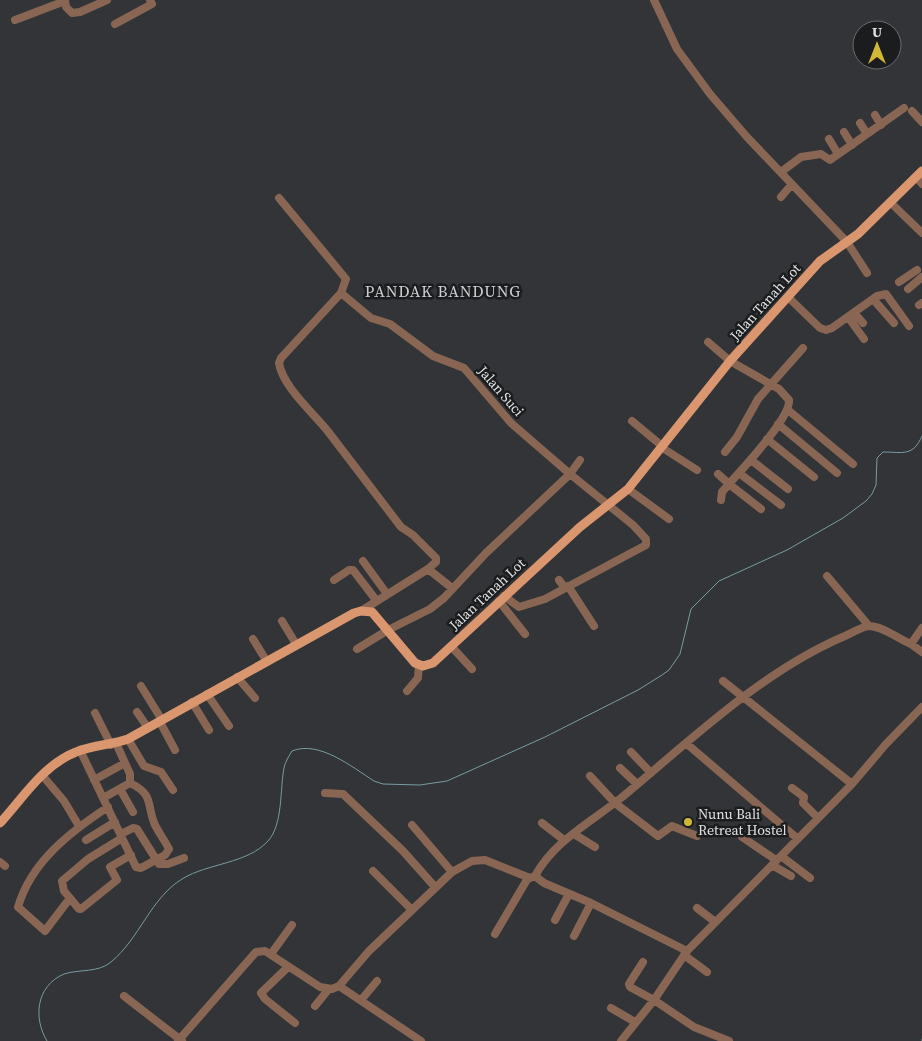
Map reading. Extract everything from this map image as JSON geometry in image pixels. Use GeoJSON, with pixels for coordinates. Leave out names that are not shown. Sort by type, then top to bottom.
{"type":"FeatureCollection","features":[{"type":"Feature","properties":{"kind":"main road","name":"Jalan Tanah Lot"},"geometry":{"type":"LineString","coordinates":[[419,665],[430,665],[580,527],[609,506],[628,489],[730,361],[828,254],[848,242],[890,202],[920,177]]}},
{"type":"Feature","properties":{"kind":"main road"},"geometry":{"type":"LineString","coordinates":[[1,819],[42,775],[66,756],[80,750],[113,744],[128,739],[338,620],[361,611],[376,616],[419,665]]}},
{"type":"Feature","properties":{"kind":"street"},"geometry":{"type":"LineString","coordinates":[[14,20],[65,0],[66,7],[72,13],[80,12],[107,0]]}},
{"type":"Feature","properties":{"kind":"street"},"geometry":{"type":"LineString","coordinates":[[115,24],[152,4],[150,0]]}},
{"type":"Feature","properties":{"kind":"street"},"geometry":{"type":"LineString","coordinates":[[654,0],[677,49],[724,112],[848,242],[867,273]]}},
{"type":"Feature","properties":{"kind":"street"},"geometry":{"type":"LineString","coordinates":[[781,172],[803,156],[821,154],[829,160],[904,108]]}},
{"type":"Feature","properties":{"kind":"street"},"geometry":{"type":"LineString","coordinates":[[912,111],[922,122]]}},
{"type":"Feature","properties":{"kind":"street"},"geometry":{"type":"LineString","coordinates":[[874,115],[881,125]]}},
{"type":"Feature","properties":{"kind":"street"},"geometry":{"type":"LineString","coordinates":[[860,123],[868,134]]}},
{"type":"Feature","properties":{"kind":"street"},"geometry":{"type":"LineString","coordinates":[[844,132],[852,144]]}},
{"type":"Feature","properties":{"kind":"street"},"geometry":{"type":"LineString","coordinates":[[829,139],[838,154]]}},
{"type":"Feature","properties":{"kind":"street"},"geometry":{"type":"LineString","coordinates":[[781,197],[792,184]]}},
{"type":"Feature","properties":{"kind":"street"},"geometry":{"type":"LineString","coordinates":[[279,198],[345,275],[346,284],[341,293],[281,358],[279,366],[287,383],[329,433],[401,527],[413,535],[436,558],[436,562],[428,569],[361,611]]}},
{"type":"Feature","properties":{"kind":"street"},"geometry":{"type":"LineString","coordinates":[[890,202],[922,232]]}},
{"type":"Feature","properties":{"kind":"street"},"geometry":{"type":"LineString","coordinates":[[899,282],[921,272]]}},
{"type":"Feature","properties":{"kind":"street"},"geometry":{"type":"LineString","coordinates":[[908,290],[921,272]]}},
{"type":"Feature","properties":{"kind":"street","name":"Jalan Suci"},"geometry":{"type":"LineString","coordinates":[[341,293],[371,318],[390,324],[433,356],[464,368],[511,423],[643,534],[646,545],[567,587]]}},
{"type":"Feature","properties":{"kind":"street"},"geometry":{"type":"LineString","coordinates":[[788,297],[823,330],[832,328],[873,299],[886,294],[909,326]]}},
{"type":"Feature","properties":{"kind":"street"},"geometry":{"type":"LineString","coordinates":[[873,299],[894,323]]}},
{"type":"Feature","properties":{"kind":"street"},"geometry":{"type":"LineString","coordinates":[[851,315],[863,323]]}},
{"type":"Feature","properties":{"kind":"street"},"geometry":{"type":"LineString","coordinates":[[851,315],[864,339]]}},
{"type":"Feature","properties":{"kind":"street"},"geometry":{"type":"LineString","coordinates":[[708,342],[730,361],[779,389],[788,398],[788,410],[751,460],[722,492],[721,500]]}},
{"type":"Feature","properties":{"kind":"street"},"geometry":{"type":"LineString","coordinates":[[725,452],[737,437],[758,398],[803,348]]}},
{"type":"Feature","properties":{"kind":"street"},"geometry":{"type":"LineString","coordinates":[[788,410],[853,464]]}},
{"type":"Feature","properties":{"kind":"street"},"geometry":{"type":"LineString","coordinates":[[632,421],[662,447],[696,470]]}},
{"type":"Feature","properties":{"kind":"street"},"geometry":{"type":"LineString","coordinates":[[778,424],[837,473]]}},
{"type":"Feature","properties":{"kind":"street"},"geometry":{"type":"LineString","coordinates":[[767,438],[814,477]]}},
{"type":"Feature","properties":{"kind":"street"},"geometry":{"type":"LineString","coordinates":[[357,649],[430,608],[570,474],[580,460]]}},
{"type":"Feature","properties":{"kind":"street"},"geometry":{"type":"LineString","coordinates":[[751,460],[788,489]]}},
{"type":"Feature","properties":{"kind":"street"},"geometry":{"type":"LineString","coordinates":[[739,473],[781,505]]}},
{"type":"Feature","properties":{"kind":"street"},"geometry":{"type":"LineString","coordinates":[[718,474],[761,509]]}},
{"type":"Feature","properties":{"kind":"street"},"geometry":{"type":"LineString","coordinates":[[628,489],[669,519]]}},
{"type":"Feature","properties":{"kind":"street"},"geometry":{"type":"LineString","coordinates":[[363,561],[386,594]]}},
{"type":"Feature","properties":{"kind":"street"},"geometry":{"type":"LineString","coordinates":[[428,569],[452,588]]}},
{"type":"Feature","properties":{"kind":"street"},"geometry":{"type":"LineString","coordinates":[[334,580],[349,570],[353,570],[376,600]]}},
{"type":"Feature","properties":{"kind":"street"},"geometry":{"type":"LineString","coordinates":[[827,576],[869,626],[908,643],[922,652]]}},
{"type":"Feature","properties":{"kind":"street"},"geometry":{"type":"LineString","coordinates":[[559,580],[567,587],[594,626]]}},
{"type":"Feature","properties":{"kind":"street"},"geometry":{"type":"LineString","coordinates":[[501,598],[518,607],[545,599],[567,587]]}},
{"type":"Feature","properties":{"kind":"street"},"geometry":{"type":"LineString","coordinates":[[501,598],[525,634]]}},
{"type":"Feature","properties":{"kind":"street"},"geometry":{"type":"LineString","coordinates":[[282,621],[296,644]]}},
{"type":"Feature","properties":{"kind":"street"},"geometry":{"type":"LineString","coordinates":[[495,934],[545,858],[564,840],[615,803],[793,662],[825,644],[869,626]]}},
{"type":"Feature","properties":{"kind":"street"},"geometry":{"type":"LineString","coordinates":[[908,643],[922,628]]}},
{"type":"Feature","properties":{"kind":"street"},"geometry":{"type":"LineString","coordinates":[[253,639],[266,660]]}},
{"type":"Feature","properties":{"kind":"street"},"geometry":{"type":"LineString","coordinates":[[451,646],[472,669]]}},
{"type":"Feature","properties":{"kind":"street"},"geometry":{"type":"LineString","coordinates":[[407,691],[418,678],[419,665]]}},
{"type":"Feature","properties":{"kind":"street"},"geometry":{"type":"LineString","coordinates":[[237,677],[255,698]]}},
{"type":"Feature","properties":{"kind":"street"},"geometry":{"type":"LineString","coordinates":[[723,681],[852,784]]}},
{"type":"Feature","properties":{"kind":"street"},"geometry":{"type":"LineString","coordinates":[[141,686],[175,750]]}},
{"type":"Feature","properties":{"kind":"street"},"geometry":{"type":"LineString","coordinates":[[207,694],[229,726]]}},
{"type":"Feature","properties":{"kind":"street"},"geometry":{"type":"LineString","coordinates":[[192,702],[210,730]]}},
{"type":"Feature","properties":{"kind":"street"},"geometry":{"type":"LineString","coordinates":[[137,712],[148,728]]}},
{"type":"Feature","properties":{"kind":"street"},"geometry":{"type":"LineString","coordinates":[[621,1041],[654,1000],[685,953],[714,921],[798,839],[852,784],[886,744],[920,712]]}},
{"type":"Feature","properties":{"kind":"street"},"geometry":{"type":"LineString","coordinates":[[95,713],[125,763],[130,774],[130,783]]}},
{"type":"Feature","properties":{"kind":"street"},"geometry":{"type":"LineString","coordinates":[[128,739],[144,766],[161,772],[173,790]]}},
{"type":"Feature","properties":{"kind":"street"},"geometry":{"type":"LineString","coordinates":[[688,744],[798,839]]}},
{"type":"Feature","properties":{"kind":"street"},"geometry":{"type":"LineString","coordinates":[[80,750],[137,868],[141,868],[168,852],[169,849],[155,824],[153,812],[145,792],[130,783]]}},
{"type":"Feature","properties":{"kind":"street"},"geometry":{"type":"LineString","coordinates":[[631,752],[651,773]]}},
{"type":"Feature","properties":{"kind":"street"},"geometry":{"type":"LineString","coordinates":[[94,780],[125,763]]}},
{"type":"Feature","properties":{"kind":"street"},"geometry":{"type":"LineString","coordinates":[[620,768],[637,784]]}},
{"type":"Feature","properties":{"kind":"street"},"geometry":{"type":"LineString","coordinates":[[42,775],[64,801],[79,826]]}},
{"type":"Feature","properties":{"kind":"street"},"geometry":{"type":"LineString","coordinates":[[590,776],[615,803],[658,836],[672,826],[697,836]]}},
{"type":"Feature","properties":{"kind":"street"},"geometry":{"type":"LineString","coordinates":[[103,798],[130,783]]}},
{"type":"Feature","properties":{"kind":"street"},"geometry":{"type":"LineString","coordinates":[[120,788],[133,812]]}},
{"type":"Feature","properties":{"kind":"street"},"geometry":{"type":"LineString","coordinates":[[792,788],[804,797],[803,803],[818,818]]}},
{"type":"Feature","properties":{"kind":"street"},"geometry":{"type":"LineString","coordinates":[[325,793],[343,794],[403,851],[435,887]]}},
{"type":"Feature","properties":{"kind":"street"},"geometry":{"type":"LineString","coordinates":[[70,898],[44,931],[18,907],[41,863],[79,826],[108,807]]}},
{"type":"Feature","properties":{"kind":"street"},"geometry":{"type":"LineString","coordinates":[[86,840],[116,822]]}},
{"type":"Feature","properties":{"kind":"street"},"geometry":{"type":"LineString","coordinates":[[542,823],[564,840]]}},
{"type":"Feature","properties":{"kind":"street"},"geometry":{"type":"LineString","coordinates":[[412,825],[452,872]]}},
{"type":"Feature","properties":{"kind":"street"},"geometry":{"type":"LineString","coordinates":[[131,855],[110,867],[117,880],[81,909],[64,891],[62,881],[88,859],[133,828],[137,829],[155,860],[164,864],[184,858]]}},
{"type":"Feature","properties":{"kind":"street"},"geometry":{"type":"LineString","coordinates":[[574,834],[595,847]]}},
{"type":"Feature","properties":{"kind":"street"},"geometry":{"type":"LineString","coordinates":[[742,837],[776,860],[810,878]]}},
{"type":"Feature","properties":{"kind":"street"},"geometry":{"type":"LineString","coordinates":[[315,1006],[328,990],[339,986],[369,951],[435,887],[452,872],[480,860],[532,877],[591,903],[685,953],[707,972]]}},
{"type":"Feature","properties":{"kind":"street"},"geometry":{"type":"LineString","coordinates":[[776,860],[791,876]]}},
{"type":"Feature","properties":{"kind":"street"},"geometry":{"type":"LineString","coordinates":[[372,871],[412,910]]}},
{"type":"Feature","properties":{"kind":"street"},"geometry":{"type":"LineString","coordinates":[[555,920],[569,894]]}},
{"type":"Feature","properties":{"kind":"street"},"geometry":{"type":"LineString","coordinates":[[574,936],[591,903]]}},
{"type":"Feature","properties":{"kind":"street"},"geometry":{"type":"LineString","coordinates":[[697,908],[714,921]]}},
{"type":"Feature","properties":{"kind":"street"},"geometry":{"type":"LineString","coordinates":[[271,954],[292,924]]}},
{"type":"Feature","properties":{"kind":"street"},"geometry":{"type":"LineString","coordinates":[[124,996],[180,1040],[250,956],[259,950],[271,954],[320,987],[328,990]]}},
{"type":"Feature","properties":{"kind":"street"},"geometry":{"type":"LineString","coordinates":[[643,962],[629,985],[694,1027],[729,1041]]}},
{"type":"Feature","properties":{"kind":"street"},"geometry":{"type":"LineString","coordinates":[[288,966],[261,993],[265,999],[295,1023]]}},
{"type":"Feature","properties":{"kind":"street"},"geometry":{"type":"LineString","coordinates":[[671,975],[679,981]]}},
{"type":"Feature","properties":{"kind":"street"},"geometry":{"type":"LineString","coordinates":[[361,1000],[377,981]]}},
{"type":"Feature","properties":{"kind":"street"},"geometry":{"type":"LineString","coordinates":[[339,986],[421,1041]]}},
{"type":"Feature","properties":{"kind":"street"},"geometry":{"type":"LineString","coordinates":[[612,1008],[635,1022]]}},
{"type":"Feature","properties":{"kind":"waterway"},"geometry":{"type":"LineString","coordinates":[[47,1041],[40,1023],[40,1003],[43,994],[55,979],[64,974],[100,968],[111,962],[130,942],[161,897],[171,887],[192,874],[249,854],[259,849],[268,841],[273,834],[279,816],[284,768],[292,751],[313,749],[324,752],[346,762],[374,781],[383,784],[420,785],[447,781],[545,737],[638,690],[669,670],[680,654],[691,609],[719,581],[787,550],[843,518],[866,501],[872,494],[876,485],[877,458],[883,452],[907,452],[919,443],[922,436]]}},
{"type":"Feature","properties":{"kind":"place","name":"Nunu Bali Retreat Hostel"},"geometry":{"type":"Point","coordinates":[688,822]}},
{"type":"Feature","properties":{"kind":"district","name":"PANDAK BANDUNG"},"geometry":{"type":"Point","coordinates":[443,291]}}]}
